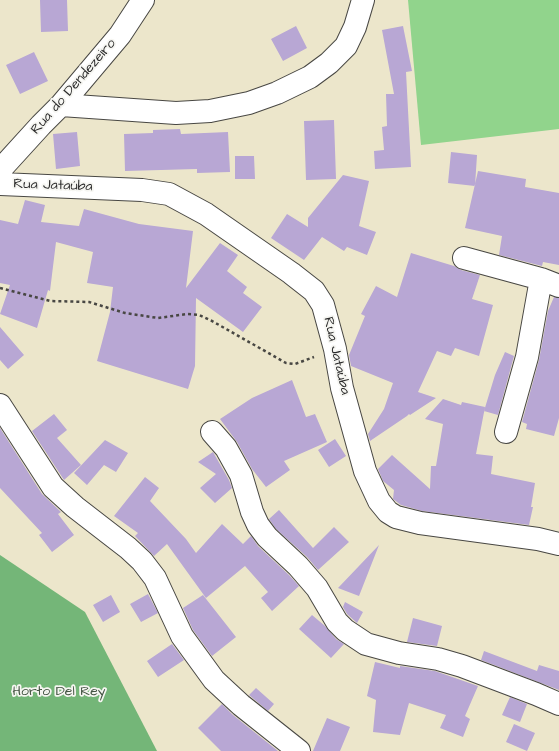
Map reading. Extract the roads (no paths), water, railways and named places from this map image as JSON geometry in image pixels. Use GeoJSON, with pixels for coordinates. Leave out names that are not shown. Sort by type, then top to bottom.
{"type":"FeatureCollection","features":[{"type":"Feature","properties":{"kind":"street","name":"Rua do Dendezeiro"},"geometry":{"type":"LineString","coordinates":[[0,170],[41,125],[62,105],[120,35],[143,0]]}},
{"type":"Feature","properties":{"kind":"street"},"geometry":{"type":"LineString","coordinates":[[62,105],[176,113],[210,111],[249,103],[277,93],[310,77],[329,62],[346,46],[355,27],[363,0]]}},
{"type":"Feature","properties":{"kind":"street","name":"Rua Jataúba"},"geometry":{"type":"LineString","coordinates":[[0,184],[102,187],[142,190],[169,194],[206,214],[291,273],[314,291],[323,305],[335,349],[342,388],[365,471],[379,501],[388,512],[396,517],[420,523],[538,539],[559,544]]}},
{"type":"Feature","properties":{"kind":"street"},"geometry":{"type":"LineString","coordinates":[[464,258],[550,282],[506,432]]}},
{"type":"Feature","properties":{"kind":"street"},"geometry":{"type":"LineString","coordinates":[[0,405],[53,487],[75,507],[142,560],[155,578],[182,636],[214,680],[241,705],[299,751]]}},
{"type":"Feature","properties":{"kind":"street"},"geometry":{"type":"LineString","coordinates":[[212,432],[226,448],[241,475],[258,525],[317,588],[337,622],[345,630],[372,646],[399,653],[438,659],[462,666],[559,704]]}},
{"type":"Feature","properties":{"kind":"park label","name":"Horto Del Rey"},"geometry":{"type":"Point","coordinates":[59,692]}}]}
